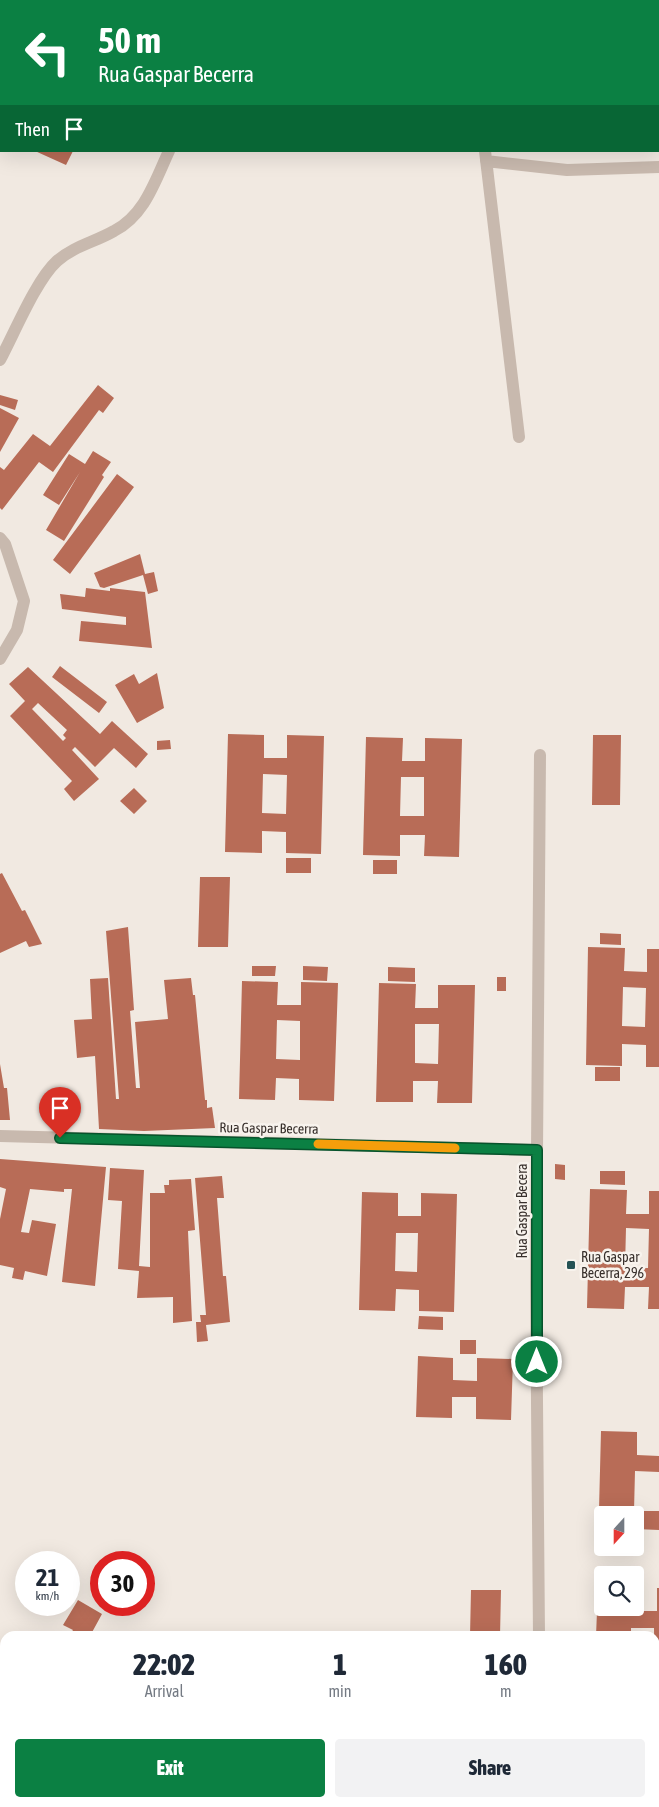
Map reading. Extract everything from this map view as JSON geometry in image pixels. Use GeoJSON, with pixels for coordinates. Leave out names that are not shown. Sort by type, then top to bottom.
{"type":"FeatureCollection","features":[{"type":"Feature","properties":{"kind":"street"},"geometry":{"type":"LineString","coordinates":[[0,360],[42,281],[56,262],[76,248],[114,231],[132,219],[142,207],[170,152]]}},
{"type":"Feature","properties":{"kind":"street"},"geometry":{"type":"LineString","coordinates":[[519,437],[485,156],[567,170],[659,167]]}},
{"type":"Feature","properties":{"kind":"street"},"geometry":{"type":"LineString","coordinates":[[0,538],[5,544],[24,601],[17,630],[0,659]]}},
{"type":"Feature","properties":{"kind":"street","name":"Rua Gaspar Becera"},"geometry":{"type":"LineString","coordinates":[[539,1631],[536,1284],[540,755]]}},
{"type":"Feature","properties":{"kind":"street","name":"Rua Gaspar Becerra"},"geometry":{"type":"LineString","coordinates":[[0,1136],[537,1150]]}},
{"type":"Feature","properties":{"kind":"building"},"geometry":{"type":"Polygon","coordinates":[[[37,152],[72,152],[66,165],[37,152]]]}},
{"type":"Feature","properties":{"kind":"building"},"geometry":{"type":"Polygon","coordinates":[[[98,385],[114,398],[103,413],[99,410],[53,472],[39,462],[2,510],[0,508],[0,467],[4,470],[33,434],[50,446],[98,385]]]}},
{"type":"Feature","properties":{"kind":"building"},"geometry":{"type":"Polygon","coordinates":[[[0,395],[18,400],[15,410],[0,405],[0,395]]]}},
{"type":"Feature","properties":{"kind":"building"},"geometry":{"type":"Polygon","coordinates":[[[0,408],[19,418],[0,452],[0,408]]]}},
{"type":"Feature","properties":{"kind":"building"},"geometry":{"type":"Polygon","coordinates":[[[93,451],[111,462],[102,475],[104,477],[64,541],[46,530],[80,472],[59,505],[43,495],[69,454],[85,464],[93,451]]]}},
{"type":"Feature","properties":{"kind":"building"},"geometry":{"type":"Polygon","coordinates":[[[117,474],[134,487],[70,574],[53,560],[117,474]]]}},
{"type":"Feature","properties":{"kind":"building"},"geometry":{"type":"Polygon","coordinates":[[[140,554],[145,574],[154,572],[158,591],[148,594],[143,575],[104,588],[100,587],[94,573],[140,554]]]}},
{"type":"Feature","properties":{"kind":"building"},"geometry":{"type":"Polygon","coordinates":[[[86,588],[110,591],[110,588],[145,592],[152,648],[79,641],[81,621],[126,625],[126,617],[62,609],[60,594],[85,597],[86,588]]]}},
{"type":"Feature","properties":{"kind":"building"},"geometry":{"type":"Polygon","coordinates":[[[60,666],[107,702],[99,713],[52,677],[60,666]]]}},
{"type":"Feature","properties":{"kind":"building"},"geometry":{"type":"Polygon","coordinates":[[[28,667],[100,734],[112,721],[148,754],[136,768],[114,748],[95,767],[75,747],[72,750],[99,779],[74,801],[64,789],[72,781],[10,716],[25,701],[9,684],[28,667]],[[38,703],[32,709],[63,741],[66,738],[63,735],[67,730],[38,703]]]}},
{"type":"Feature","properties":{"kind":"building"},"geometry":{"type":"Polygon","coordinates":[[[157,673],[164,708],[137,723],[115,685],[134,674],[139,684],[157,673]]]}},
{"type":"Feature","properties":{"kind":"building"},"geometry":{"type":"Polygon","coordinates":[[[228,734],[264,735],[264,758],[287,758],[287,735],[324,736],[321,854],[286,853],[286,832],[262,831],[262,853],[225,852],[228,734]],[[263,774],[262,813],[286,814],[287,775],[263,774]]]}},
{"type":"Feature","properties":{"kind":"building"},"geometry":{"type":"Polygon","coordinates":[[[593,735],[621,735],[620,805],[592,805],[593,735]]]}},
{"type":"Feature","properties":{"kind":"building"},"geometry":{"type":"Polygon","coordinates":[[[366,737],[403,738],[402,761],[425,761],[425,738],[462,739],[459,857],[424,856],[425,835],[400,835],[400,856],[363,855],[366,737]],[[401,777],[400,816],[424,816],[424,777],[401,777]]]}},
{"type":"Feature","properties":{"kind":"building"},"geometry":{"type":"Polygon","coordinates":[[[170,740],[171,749],[157,750],[157,741],[170,740]]]}},
{"type":"Feature","properties":{"kind":"building"},"geometry":{"type":"Polygon","coordinates":[[[134,788],[147,801],[134,814],[120,801],[134,788]]]}},
{"type":"Feature","properties":{"kind":"building"},"geometry":{"type":"Polygon","coordinates":[[[286,858],[311,858],[311,873],[286,873],[286,858]]]}},
{"type":"Feature","properties":{"kind":"building"},"geometry":{"type":"Polygon","coordinates":[[[373,860],[397,860],[397,874],[373,874],[373,860]]]}},
{"type":"Feature","properties":{"kind":"building"},"geometry":{"type":"Polygon","coordinates":[[[2,873],[22,911],[25,910],[42,944],[29,947],[26,941],[0,953],[0,874],[2,873]]]}},
{"type":"Feature","properties":{"kind":"building"},"geometry":{"type":"Polygon","coordinates":[[[200,877],[230,877],[228,947],[198,947],[200,877]]]}},
{"type":"Feature","properties":{"kind":"building"},"geometry":{"type":"Polygon","coordinates":[[[128,927],[134,1010],[130,1011],[136,1088],[140,1088],[135,1022],[168,1019],[164,980],[191,978],[193,995],[195,995],[205,1100],[207,1100],[207,1108],[212,1107],[215,1128],[144,1131],[99,1129],[95,1056],[77,1058],[74,1020],[92,1019],[90,979],[108,978],[116,1099],[119,1099],[106,931],[128,927]]]}},
{"type":"Feature","properties":{"kind":"building"},"geometry":{"type":"Polygon","coordinates":[[[600,933],[621,934],[621,945],[600,944],[600,933]]]}},
{"type":"Feature","properties":{"kind":"building"},"geometry":{"type":"Polygon","coordinates":[[[588,947],[625,948],[624,971],[647,972],[647,949],[659,949],[659,1067],[646,1067],[646,1045],[622,1044],[622,1066],[586,1065],[588,947]],[[623,987],[622,1026],[645,1027],[646,988],[623,987]]]}},
{"type":"Feature","properties":{"kind":"building"},"geometry":{"type":"Polygon","coordinates":[[[252,966],[276,966],[275,976],[252,976],[252,966]]]}},
{"type":"Feature","properties":{"kind":"building"},"geometry":{"type":"Polygon","coordinates":[[[303,966],[328,967],[327,981],[303,980],[303,966]]]}},
{"type":"Feature","properties":{"kind":"building"},"geometry":{"type":"Polygon","coordinates":[[[388,967],[415,968],[415,982],[388,981],[388,967]]]}},
{"type":"Feature","properties":{"kind":"building"},"geometry":{"type":"Polygon","coordinates":[[[497,977],[506,977],[506,991],[497,991],[497,977]]]}},
{"type":"Feature","properties":{"kind":"building"},"geometry":{"type":"Polygon","coordinates":[[[242,981],[278,982],[277,1005],[301,1005],[301,982],[338,983],[334,1101],[299,1100],[299,1079],[276,1078],[275,1100],[239,1099],[242,981]],[[277,1020],[276,1059],[300,1060],[300,1021],[277,1020]]]}},
{"type":"Feature","properties":{"kind":"building"},"geometry":{"type":"Polygon","coordinates":[[[379,983],[416,984],[415,1008],[438,1008],[438,985],[475,985],[472,1103],[437,1103],[438,1081],[413,1081],[413,1102],[376,1102],[379,983]],[[415,1024],[415,1063],[438,1064],[439,1024],[415,1024]]]}},
{"type":"Feature","properties":{"kind":"building"},"geometry":{"type":"Polygon","coordinates":[[[0,1064],[4,1088],[7,1088],[10,1120],[0,1120],[0,1064]]]}},
{"type":"Feature","properties":{"kind":"building"},"geometry":{"type":"Polygon","coordinates":[[[595,1067],[620,1067],[620,1081],[595,1081],[595,1067]]]}},
{"type":"Feature","properties":{"kind":"building"},"geometry":{"type":"Polygon","coordinates":[[[0,1159],[106,1167],[95,1286],[62,1282],[72,1189],[64,1189],[64,1192],[30,1189],[21,1232],[29,1233],[32,1220],[56,1224],[47,1276],[25,1271],[23,1280],[12,1278],[14,1268],[0,1265],[0,1219],[6,1189],[0,1187],[0,1159]]]}},
{"type":"Feature","properties":{"kind":"building"},"geometry":{"type":"Polygon","coordinates":[[[555,1164],[565,1165],[565,1180],[555,1179],[555,1164]]]}},
{"type":"Feature","properties":{"kind":"building"},"geometry":{"type":"Polygon","coordinates":[[[110,1168],[144,1170],[139,1266],[150,1267],[150,1193],[165,1193],[164,1185],[169,1185],[169,1180],[191,1179],[195,1230],[188,1231],[192,1321],[173,1323],[173,1297],[137,1298],[139,1271],[118,1269],[122,1201],[108,1200],[110,1168]]]}},
{"type":"Feature","properties":{"kind":"building"},"geometry":{"type":"Polygon","coordinates":[[[600,1171],[625,1171],[625,1185],[600,1184],[600,1171]]]}},
{"type":"Feature","properties":{"kind":"building"},"geometry":{"type":"Polygon","coordinates":[[[222,1176],[224,1198],[217,1198],[223,1276],[226,1276],[230,1322],[206,1325],[208,1341],[197,1342],[196,1322],[201,1322],[200,1315],[206,1315],[195,1178],[222,1176]]]}},
{"type":"Feature","properties":{"kind":"building"},"geometry":{"type":"Polygon","coordinates":[[[590,1189],[627,1190],[626,1214],[649,1214],[649,1191],[659,1191],[659,1309],[648,1309],[649,1287],[625,1287],[624,1309],[587,1308],[590,1189]],[[626,1228],[625,1268],[648,1268],[649,1229],[626,1228]]]}},
{"type":"Feature","properties":{"kind":"building"},"geometry":{"type":"Polygon","coordinates":[[[362,1192],[398,1193],[398,1216],[421,1216],[421,1193],[457,1194],[454,1312],[419,1311],[419,1290],[396,1289],[395,1311],[359,1310],[362,1192]],[[396,1233],[395,1271],[417,1272],[418,1233],[396,1233]]]}},
{"type":"Feature","properties":{"kind":"building"},"geometry":{"type":"Polygon","coordinates":[[[419,1316],[443,1317],[443,1330],[418,1329],[419,1316]]]}},
{"type":"Feature","properties":{"kind":"building"},"geometry":{"type":"Polygon","coordinates":[[[460,1340],[476,1340],[476,1354],[460,1354],[460,1340]]]}},
{"type":"Feature","properties":{"kind":"building"},"geometry":{"type":"Polygon","coordinates":[[[418,1356],[453,1358],[453,1380],[477,1381],[477,1358],[513,1359],[511,1420],[476,1419],[476,1397],[452,1397],[452,1418],[416,1417],[418,1356]]]}},
{"type":"Feature","properties":{"kind":"building"},"geometry":{"type":"Polygon","coordinates":[[[601,1431],[637,1432],[637,1455],[659,1456],[659,1472],[635,1471],[634,1506],[599,1506],[601,1431]]]}},
{"type":"Feature","properties":{"kind":"building"},"geometry":{"type":"Polygon","coordinates":[[[644,1511],[659,1511],[659,1530],[644,1529],[644,1511]]]}},
{"type":"Feature","properties":{"kind":"building"},"geometry":{"type":"Polygon","coordinates":[[[657,1588],[659,1588],[659,1631],[654,1631],[654,1628],[631,1628],[631,1631],[596,1631],[597,1616],[644,1616],[644,1611],[657,1611],[657,1588]]]}},
{"type":"Feature","properties":{"kind":"building"},"geometry":{"type":"Polygon","coordinates":[[[471,1590],[501,1590],[500,1631],[470,1631],[471,1590]]]}},
{"type":"Feature","properties":{"kind":"building"},"geometry":{"type":"Polygon","coordinates":[[[80,1601],[90,1607],[90,1616],[101,1616],[93,1631],[73,1630],[63,1625],[68,1616],[80,1616],[80,1601]]]}},
{"type":"Feature","properties":{"kind":"slow traffic"},"geometry":{"type":"LineString","coordinates":[[318,1144],[455,1148]]}},
{"type":"Feature","properties":{"kind":"place","name":"Rua Gaspar Becerra, 296"},"geometry":{"type":"Point","coordinates":[571,1265]}},
{"type":"Feature","properties":{"kind":"route"},"geometry":{"type":"LineString","coordinates":[[60,1138],[537,1150],[537,1362]]}}]}
